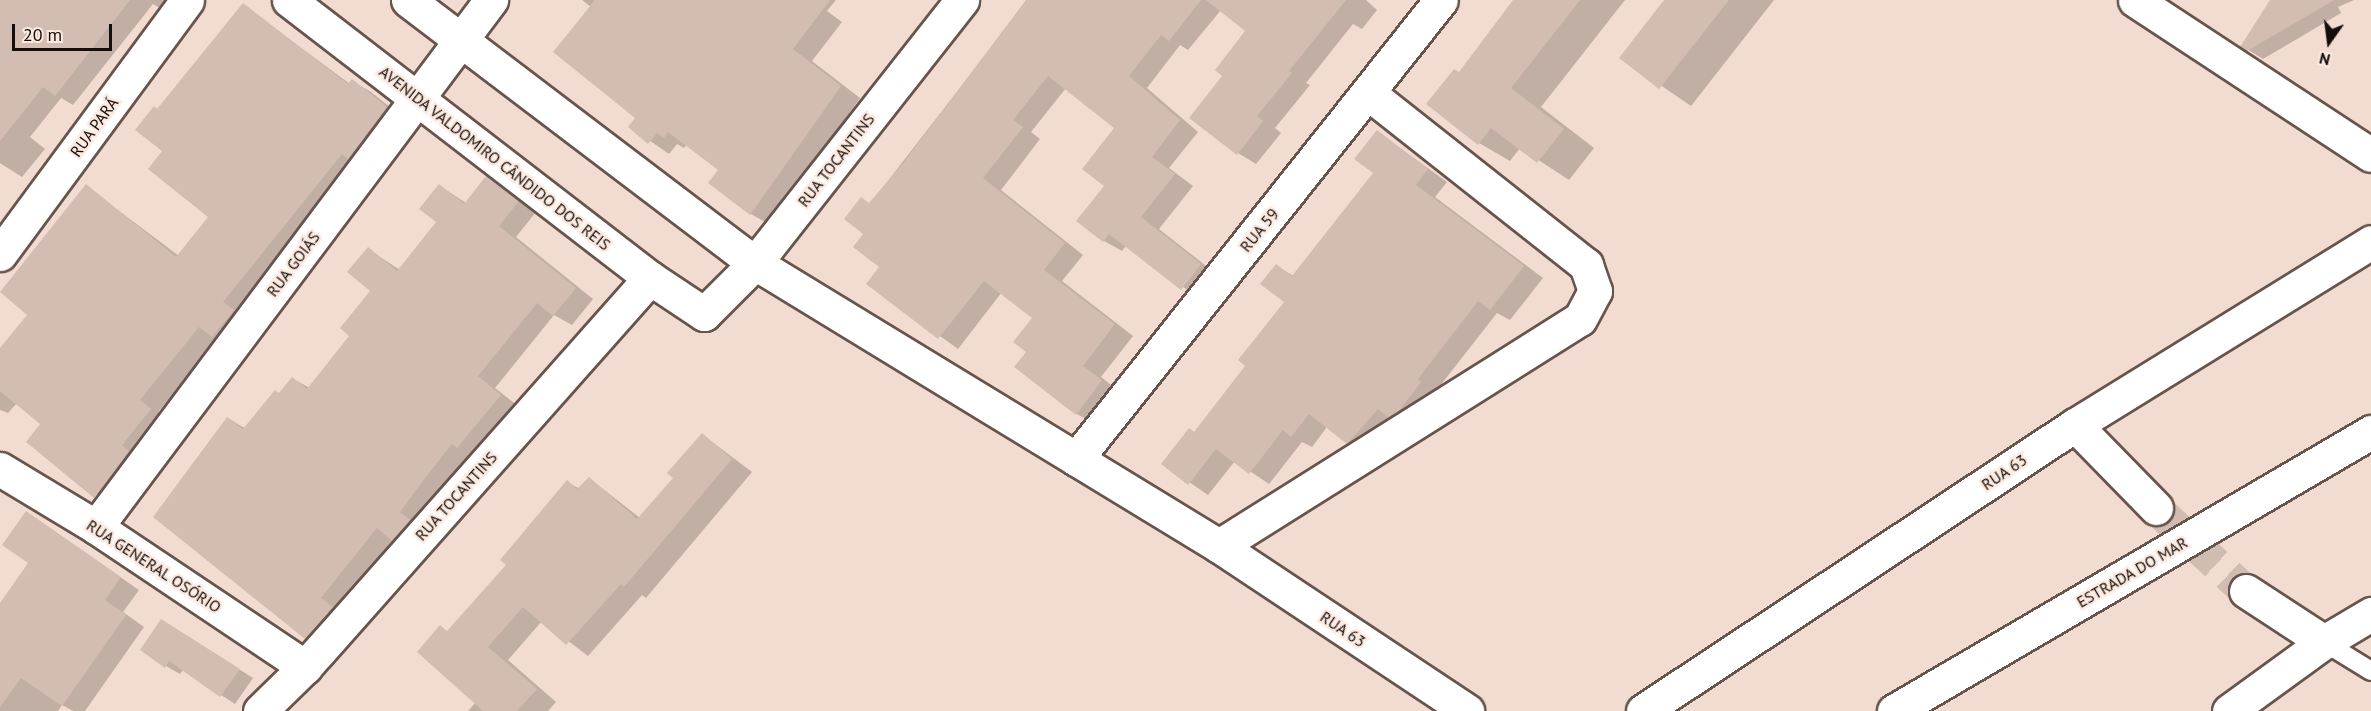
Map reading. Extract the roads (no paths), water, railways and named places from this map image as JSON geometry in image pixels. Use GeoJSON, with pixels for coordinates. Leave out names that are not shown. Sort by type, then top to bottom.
{"type":"FeatureCollection","features":[{"type":"Feature","properties":{"kind":"street","name":"RUA PARÁ"},"geometry":{"type":"LineString","coordinates":[[0,254],[187,0]]}},
{"type":"Feature","properties":{"kind":"street","name":"AVENIDA VALDOMIRO CÂNDIDO DOS REIS"},"geometry":{"type":"LineString","coordinates":[[289,0],[418,97],[650,278],[704,314]]}},
{"type":"Feature","properties":{"kind":"street"},"geometry":{"type":"LineString","coordinates":[[408,0],[755,263]]}},
{"type":"Feature","properties":{"kind":"street","name":"RUA GOIÁS"},"geometry":{"type":"LineString","coordinates":[[96,527],[491,0]]}},
{"type":"Feature","properties":{"kind":"street","name":"RUA TOCANTINS"},"geometry":{"type":"LineString","coordinates":[[704,314],[755,263],[962,0]]}},
{"type":"Feature","properties":{"kind":"street","name":"RUA 59"},"geometry":{"type":"LineString","coordinates":[[1076,459],[1441,0]]}},
{"type":"Feature","properties":{"kind":"street"},"geometry":{"type":"LineString","coordinates":[[2135,0],[2371,155]]}},
{"type":"Feature","properties":{"kind":"street"},"geometry":{"type":"LineString","coordinates":[[1219,546],[1580,319],[1594,291],[1586,266],[1368,93]]}},
{"type":"Feature","properties":{"kind":"street","name":"RUA 63"},"geometry":{"type":"LineString","coordinates":[[1643,711],[2075,425],[2371,242]]}},
{"type":"Feature","properties":{"kind":"street","name":"RUA 63"},"geometry":{"type":"LineString","coordinates":[[755,263],[1219,546],[1467,711]]}},
{"type":"Feature","properties":{"kind":"street","name":"RUA TOCANTINS"},"geometry":{"type":"LineString","coordinates":[[260,711],[305,667],[650,278]]}},
{"type":"Feature","properties":{"kind":"street"},"geometry":{"type":"LineString","coordinates":[[2075,425],[2156,508]]}},
{"type":"Feature","properties":{"kind":"street","name":"ESTRADA DO MAR"},"geometry":{"type":"LineString","coordinates":[[1894,711],[2371,432]]}},
{"type":"Feature","properties":{"kind":"street","name":"RUA GENERAL OSÓRIO"},"geometry":{"type":"LineString","coordinates":[[0,469],[96,527],[305,667]]}},
{"type":"Feature","properties":{"kind":"street"},"geometry":{"type":"LineString","coordinates":[[2246,591],[2324,642]]}},
{"type":"Feature","properties":{"kind":"street"},"geometry":{"type":"LineString","coordinates":[[2229,711],[2324,642],[2371,614]]}},
{"type":"Feature","properties":{"kind":"lane"},"geometry":{"type":"LineString","coordinates":[[2324,642],[2371,671]]}},
{"type":"Feature","properties":{"kind":"tunnel"},"geometry":{"type":"LineString","coordinates":[[2156,508],[2246,591]]}}]}
